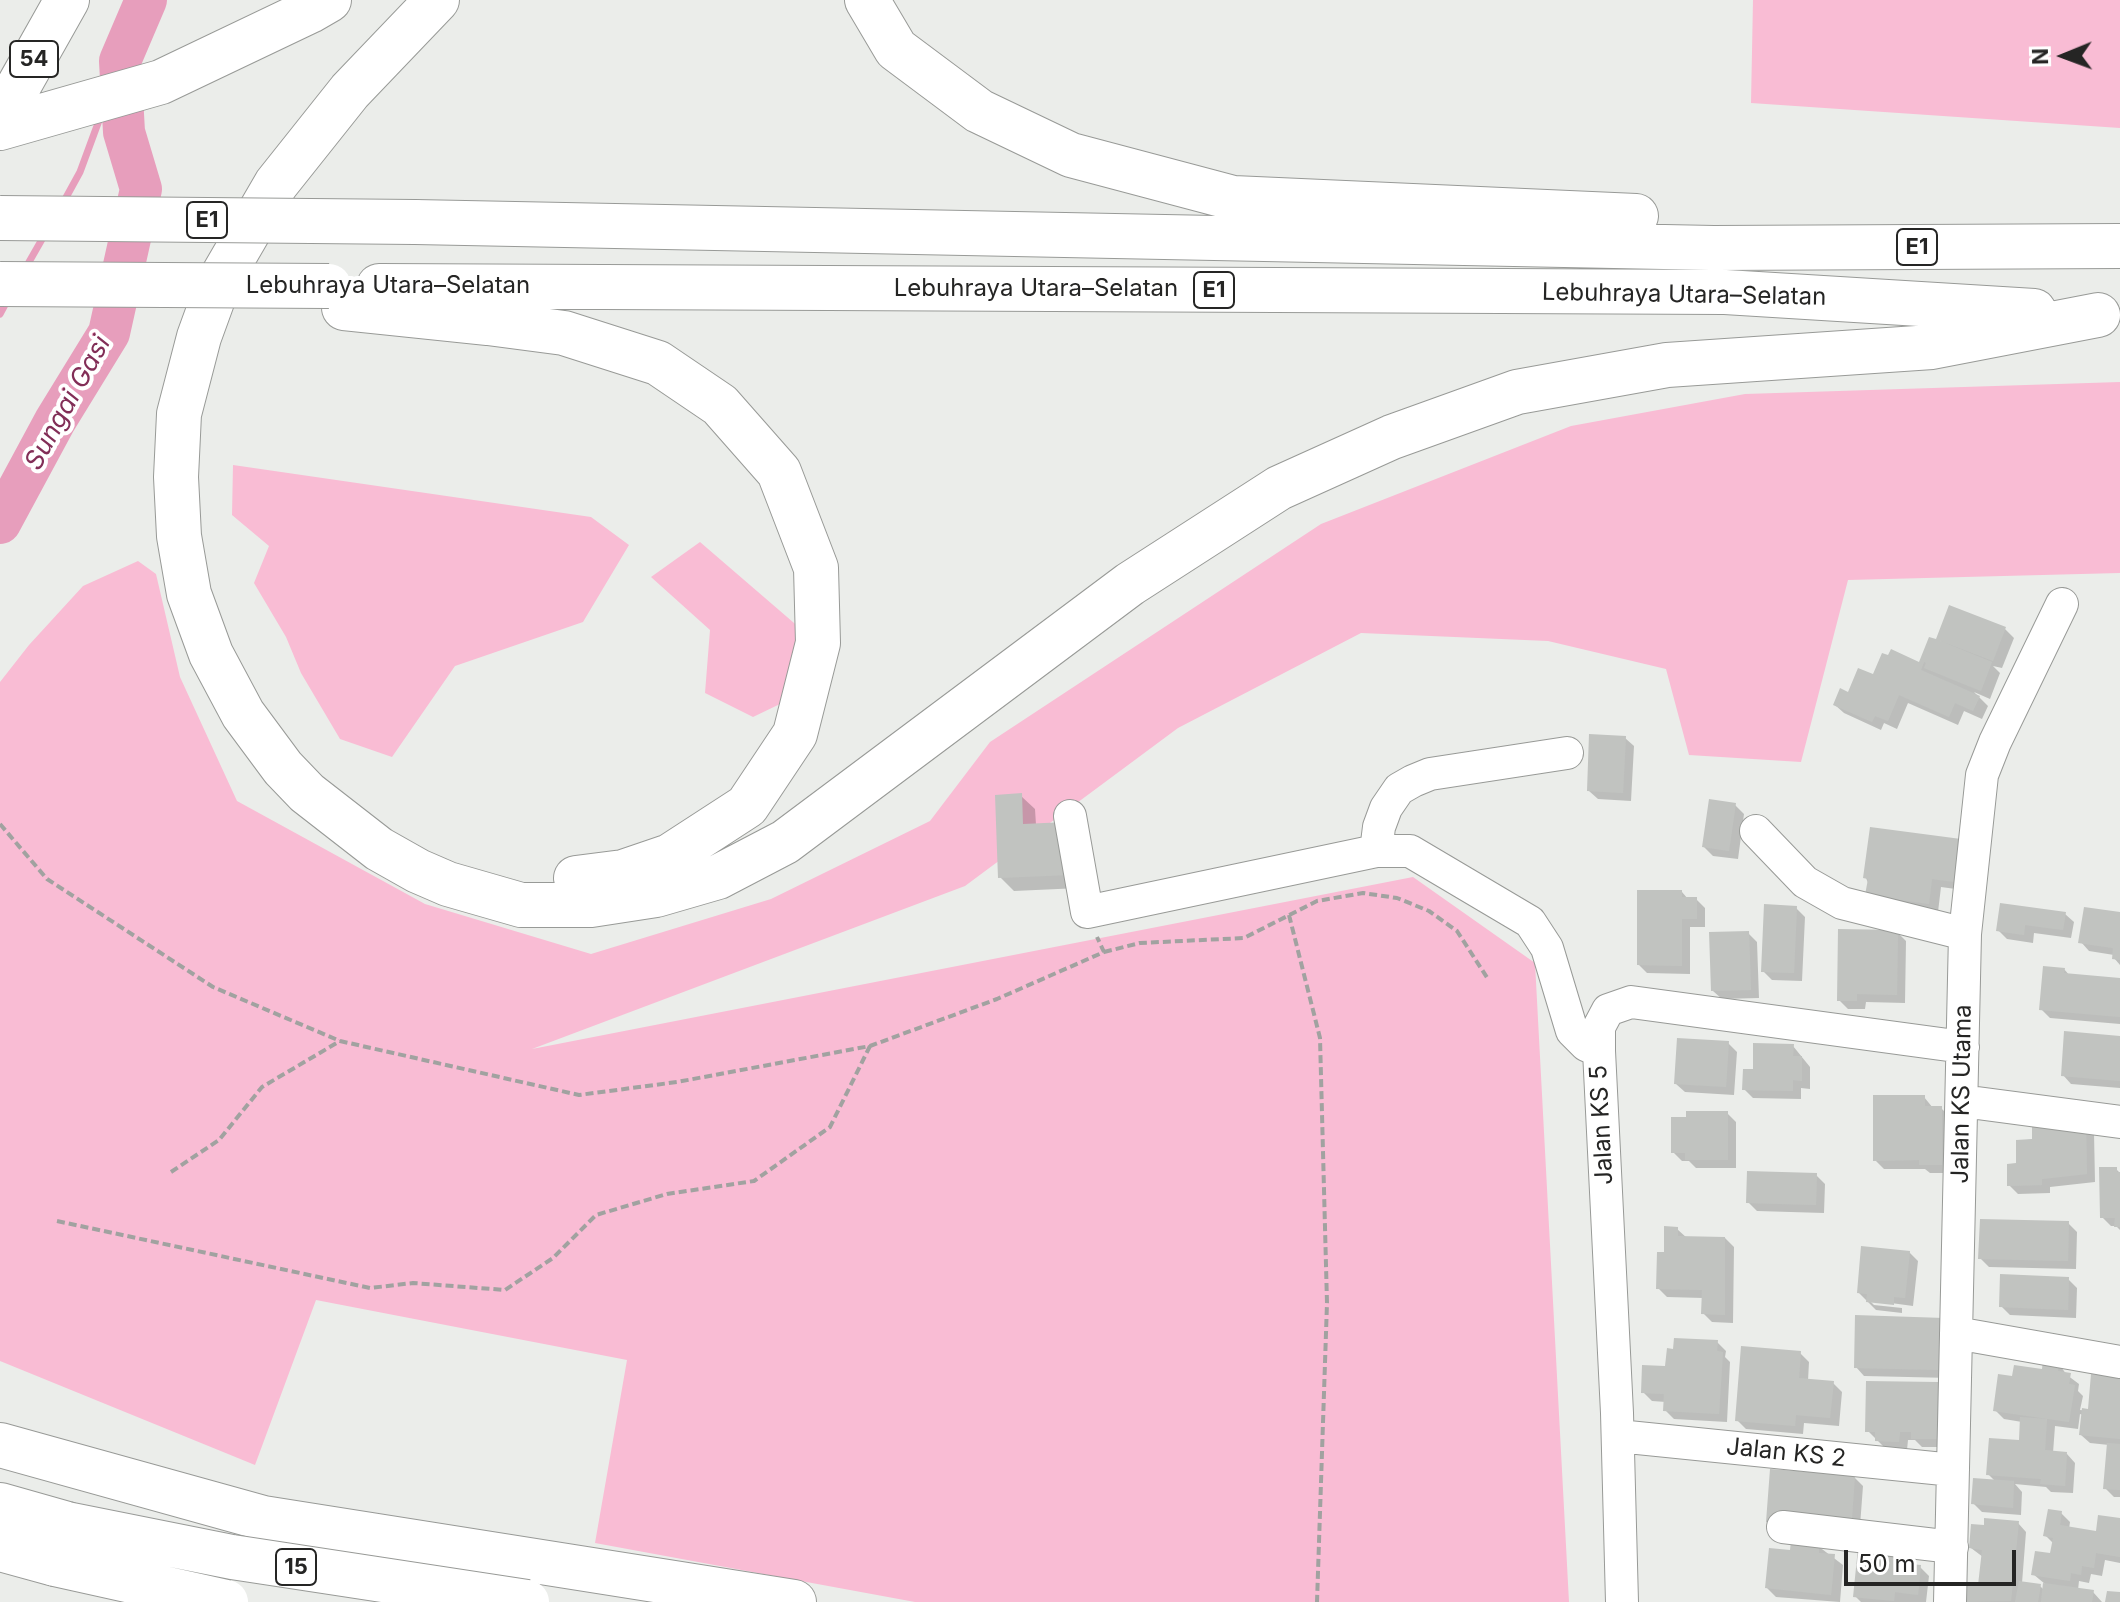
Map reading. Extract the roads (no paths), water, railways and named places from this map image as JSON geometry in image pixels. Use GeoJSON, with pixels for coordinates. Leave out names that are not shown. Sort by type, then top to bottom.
{"type":"FeatureCollection","features":[{"type":"Feature","properties":{"kind":"highway","name":"54"},"geometry":{"type":"LineString","coordinates":[[0,57],[33,0]]}},
{"type":"Feature","properties":{"kind":"highway","name":"54"},"geometry":{"type":"LineString","coordinates":[[0,119],[67,0]]}},
{"type":"Feature","properties":{"kind":"highway"},"geometry":{"type":"LineString","coordinates":[[0,128],[161,82],[329,0]]}},
{"type":"Feature","properties":{"kind":"highway"},"geometry":{"type":"LineString","coordinates":[[437,0],[350,91],[276,184],[219,282],[199,337],[179,414],[176,477],[180,545],[189,594],[211,654],[243,714],[283,768],[330,812],[379,849],[448,884],[521,905],[591,905],[648,897],[718,877],[785,842],[1130,584],[1279,488],[1392,437],[1517,392],[1667,365],[1932,347],[2109,315]]}},
{"type":"Feature","properties":{"kind":"highway"},"geometry":{"type":"LineString","coordinates":[[337,297],[564,333],[658,363],[720,405],[779,472],[816,568],[818,643],[795,734],[747,806],[670,856],[623,872],[593,877],[549,877],[513,872],[434,847],[396,827],[359,801],[294,735],[252,670],[220,596],[208,550],[205,519],[205,423],[252,257],[306,180],[405,67],[471,0]]}},
{"type":"Feature","properties":{"kind":"highway"},"geometry":{"type":"LineString","coordinates":[[867,0],[896,49],[979,111],[1071,155],[1233,198],[1664,217],[1714,248]]}},
{"type":"Feature","properties":{"kind":"highway","name":"Lebuhraya Utara–Selatan"},"geometry":{"type":"LineString","coordinates":[[0,218],[415,222],[1714,248],[2120,246]]}},
{"type":"Feature","properties":{"kind":"highway","name":"Lebuhraya Utara–Selatan"},"geometry":{"type":"LineString","coordinates":[[0,284],[161,285],[337,297],[1725,292],[2109,315]]}},
{"type":"Feature","properties":{"kind":"highway"},"geometry":{"type":"LineString","coordinates":[[0,1445],[263,1518],[794,1602]]}},
{"type":"Feature","properties":{"kind":"highway","name":"15"},"geometry":{"type":"LineString","coordinates":[[0,1505],[67,1524],[232,1557],[527,1602]]}},
{"type":"Feature","properties":{"kind":"highway"},"geometry":{"type":"LineString","coordinates":[[0,1549],[226,1602]]}},
{"type":"Feature","properties":{"kind":"street","name":"Jalan KS Utama"},"geometry":{"type":"LineString","coordinates":[[1950,1602],[1965,934],[1982,775],[2062,604]]}},
{"type":"Feature","properties":{"kind":"street"},"geometry":{"type":"LineString","coordinates":[[1376,851],[1379,827],[1386,808],[1399,789],[1413,781],[1430,774],[1567,753]]}},
{"type":"Feature","properties":{"kind":"street"},"geometry":{"type":"LineString","coordinates":[[1070,816],[1087,912],[1376,851],[1410,851],[1530,922],[1547,948],[1572,1031],[1586,1045],[1599,1051]]}},
{"type":"Feature","properties":{"kind":"street"},"geometry":{"type":"LineString","coordinates":[[1756,831],[1805,882],[1842,903],[1965,934]]}},
{"type":"Feature","properties":{"kind":"street","name":"Jalan KS 5"},"geometry":{"type":"LineString","coordinates":[[1622,1602],[1618,1436],[1599,1051],[1599,1027],[1608,1010],[1631,1002],[1963,1047]]}},
{"type":"Feature","properties":{"kind":"street"},"geometry":{"type":"LineString","coordinates":[[1962,1101],[2120,1122]]}},
{"type":"Feature","properties":{"kind":"street"},"geometry":{"type":"LineString","coordinates":[[1956,1333],[2120,1362]]}},
{"type":"Feature","properties":{"kind":"street","name":"Jalan KS 2"},"geometry":{"type":"LineString","coordinates":[[1618,1436],[1953,1470]]}},
{"type":"Feature","properties":{"kind":"street"},"geometry":{"type":"LineString","coordinates":[[156,1602],[163,1490]]}},
{"type":"Feature","properties":{"kind":"street"},"geometry":{"type":"LineString","coordinates":[[1783,1527],[1952,1547]]}},
{"type":"Feature","properties":{"kind":"waterway","name":"Sungai Gasi"},"geometry":{"type":"LineString","coordinates":[[0,523],[55,421],[109,333],[141,189],[124,132],[120,61],[146,0]]}},
{"type":"Feature","properties":{"kind":"waterway"},"geometry":{"type":"LineString","coordinates":[[113,81],[120,61]]}},
{"type":"Feature","properties":{"kind":"waterway"},"geometry":{"type":"LineString","coordinates":[[63,203],[80,172],[101,115]]}},
{"type":"Feature","properties":{"kind":"waterway"},"geometry":{"type":"LineString","coordinates":[[25,269],[45,234]]}},
{"type":"Feature","properties":{"kind":"waterway"},"geometry":{"type":"LineString","coordinates":[[0,314],[7,301]]}}]}
